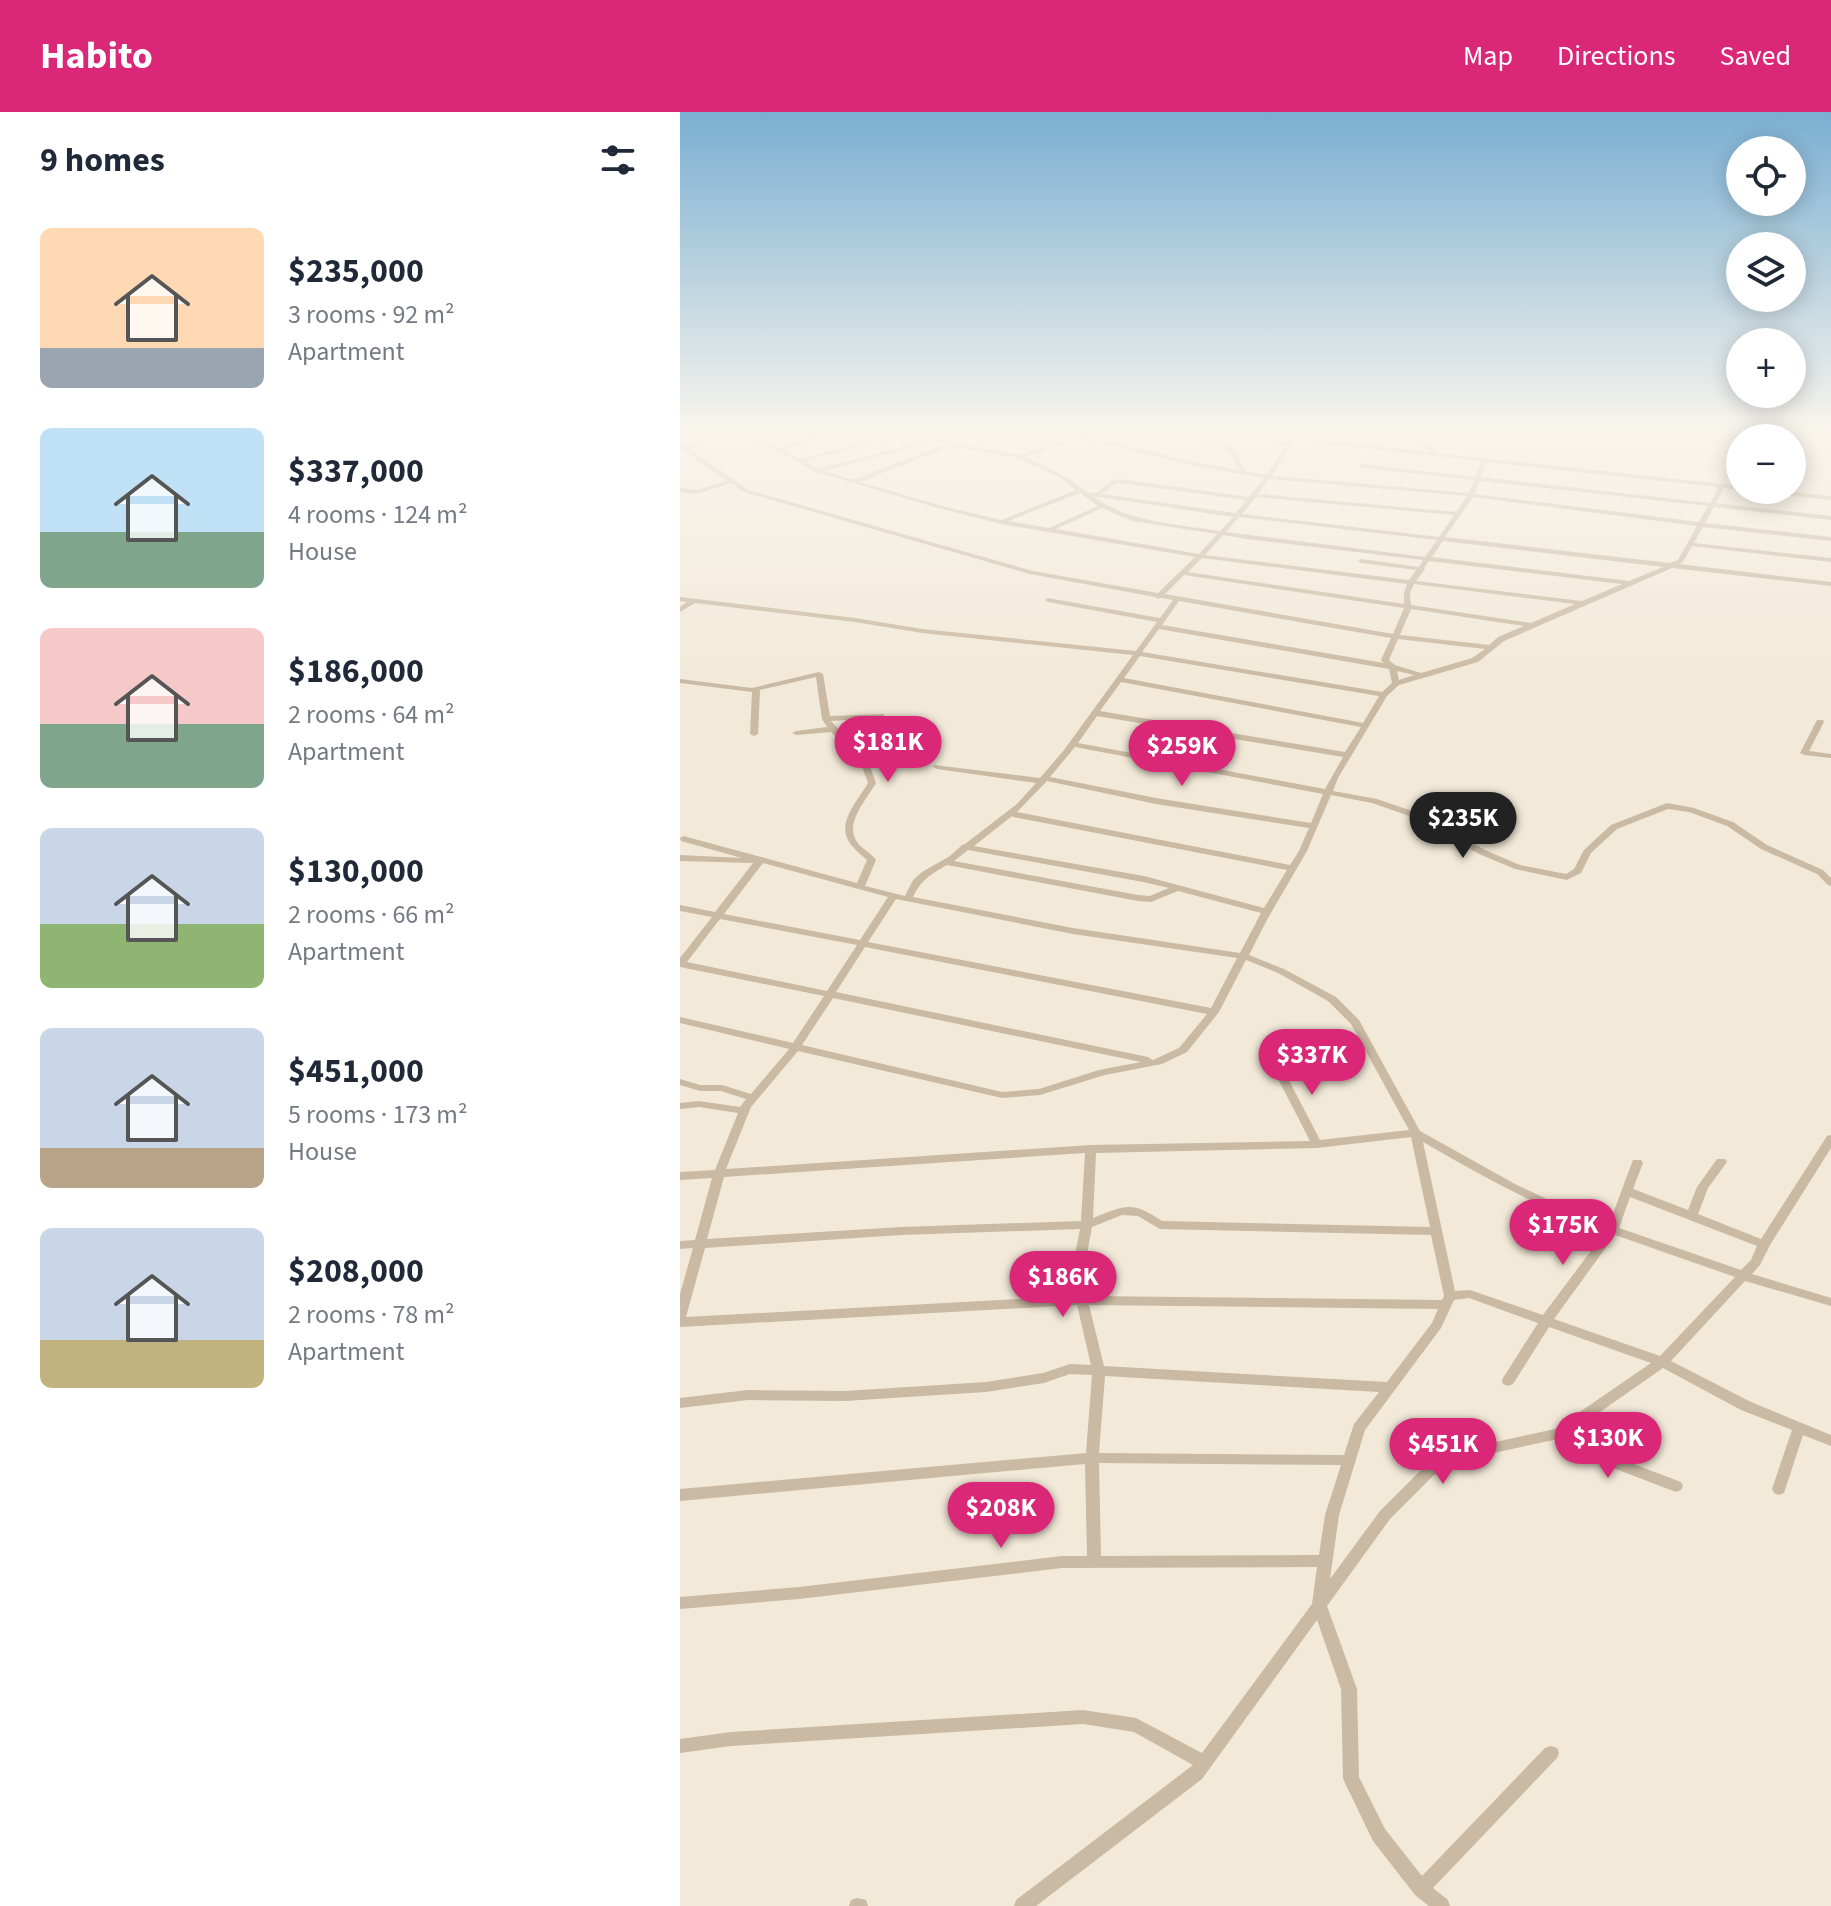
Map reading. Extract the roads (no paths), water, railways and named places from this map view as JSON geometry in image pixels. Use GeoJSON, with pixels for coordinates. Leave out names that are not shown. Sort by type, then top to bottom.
{"type":"FeatureCollection","features":[{"type":"Feature","properties":{"kind":"street"},"geometry":{"type":"LineString","coordinates":[[819,514],[998,563],[1158,597],[1395,637],[1490,647]]}},
{"type":"Feature","properties":{"kind":"street"},"geometry":{"type":"LineString","coordinates":[[971,514],[1001,522],[1201,556],[1582,603]]}},
{"type":"Feature","properties":{"kind":"street"},"geometry":{"type":"LineString","coordinates":[[1001,522],[1023,514]]}},
{"type":"Feature","properties":{"kind":"street"},"geometry":{"type":"LineString","coordinates":[[1052,529],[1085,514]]}},
{"type":"Feature","properties":{"kind":"street"},"geometry":{"type":"LineString","coordinates":[[1120,514],[1132,519],[1222,533],[1631,583]]}},
{"type":"Feature","properties":{"kind":"street"},"geometry":{"type":"LineString","coordinates":[[1226,514],[1831,584]]}},
{"type":"Feature","properties":{"kind":"street"},"geometry":{"type":"LineString","coordinates":[[1396,683],[1392,667],[1385,660],[1408,608],[1407,593],[1458,514],[1455,514]]}},
{"type":"Feature","properties":{"kind":"street"},"geometry":{"type":"LineString","coordinates":[[1613,514],[1831,539]]}},
{"type":"Feature","properties":{"kind":"street"},"geometry":{"type":"LineString","coordinates":[[680,1020],[1011,1095],[1040,1092],[1103,1072],[1158,1062],[1183,1050],[1214,1012],[1293,868],[1347,755],[1384,695],[1396,683],[1418,674],[1475,660],[1490,647],[1531,626],[1681,561],[1705,514]]}},
{"type":"Feature","properties":{"kind":"street"},"geometry":{"type":"LineString","coordinates":[[1791,514],[1831,518]]}},
{"type":"Feature","properties":{"kind":"street"},"geometry":{"type":"LineString","coordinates":[[1158,597],[1201,556],[1235,515]]}},
{"type":"Feature","properties":{"kind":"street"},"geometry":{"type":"LineString","coordinates":[[1689,544],[1831,560]]}},
{"type":"Feature","properties":{"kind":"street"},"geometry":{"type":"LineString","coordinates":[[1361,561],[1422,569]]}},
{"type":"Feature","properties":{"kind":"street"},"geometry":{"type":"LineString","coordinates":[[1183,573],[1531,626]]}},
{"type":"Feature","properties":{"kind":"street"},"geometry":{"type":"LineString","coordinates":[[680,599],[922,631],[1140,653],[1384,695]]}},
{"type":"Feature","properties":{"kind":"street"},"geometry":{"type":"LineString","coordinates":[[680,610],[694,600]]}},
{"type":"Feature","properties":{"kind":"street"},"geometry":{"type":"LineString","coordinates":[[1048,600],[1418,674]]}},
{"type":"Feature","properties":{"kind":"street"},"geometry":{"type":"LineString","coordinates":[[908,899],[916,882],[1013,814],[1073,744],[1176,600]]}},
{"type":"Feature","properties":{"kind":"street"},"geometry":{"type":"LineString","coordinates":[[680,681],[756,689],[819,674],[826,719],[864,760],[872,783],[853,812],[848,830],[854,845],[872,860],[860,887]]}},
{"type":"Feature","properties":{"kind":"street"},"geometry":{"type":"LineString","coordinates":[[1120,680],[1364,725]]}},
{"type":"Feature","properties":{"kind":"street"},"geometry":{"type":"LineString","coordinates":[[754,734],[756,689]]}},
{"type":"Feature","properties":{"kind":"street"},"geometry":{"type":"LineString","coordinates":[[1095,713],[1347,755]]}},
{"type":"Feature","properties":{"kind":"street"},"geometry":{"type":"LineString","coordinates":[[826,719],[881,716]]}},
{"type":"Feature","properties":{"kind":"street"},"geometry":{"type":"LineString","coordinates":[[1820,722],[1804,753],[1831,756]]}},
{"type":"Feature","properties":{"kind":"street"},"geometry":{"type":"LineString","coordinates":[[796,733],[834,729]]}},
{"type":"Feature","properties":{"kind":"street"},"geometry":{"type":"LineString","coordinates":[[1073,744],[1374,801],[1418,816],[1482,852],[1518,867],[1567,877],[1578,871],[1587,852],[1614,827],[1667,806],[1691,810],[1730,824],[1764,847],[1820,872],[1831,883]]}},
{"type":"Feature","properties":{"kind":"street"},"geometry":{"type":"LineString","coordinates":[[937,767],[1044,779],[1156,801],[1314,826]]}},
{"type":"Feature","properties":{"kind":"street"},"geometry":{"type":"LineString","coordinates":[[1013,814],[1293,868]]}},
{"type":"Feature","properties":{"kind":"street"},"geometry":{"type":"LineString","coordinates":[[684,839],[893,896],[1073,931],[1243,956],[1281,971],[1332,999],[1355,1022],[1416,1133],[1448,1300],[1437,1325],[1387,1387],[1359,1428],[1332,1515],[1319,1605],[1349,1689],[1351,1778],[1379,1835],[1421,1889],[1438,1905]]}},
{"type":"Feature","properties":{"kind":"street"},"geometry":{"type":"LineString","coordinates":[[965,847],[1178,888],[1267,912]]}},
{"type":"Feature","properties":{"kind":"street"},"geometry":{"type":"LineString","coordinates":[[680,858],[760,861]]}},
{"type":"Feature","properties":{"kind":"street"},"geometry":{"type":"LineString","coordinates":[[760,861],[680,964],[1158,1062]]}},
{"type":"Feature","properties":{"kind":"street"},"geometry":{"type":"LineString","coordinates":[[946,862],[1138,898],[1151,899],[1178,888]]}},
{"type":"Feature","properties":{"kind":"street"},"geometry":{"type":"LineString","coordinates":[[680,1316],[719,1173],[744,1111],[796,1047],[893,896]]}},
{"type":"Feature","properties":{"kind":"street"},"geometry":{"type":"LineString","coordinates":[[680,908],[1214,1012]]}},
{"type":"Feature","properties":{"kind":"street"},"geometry":{"type":"LineString","coordinates":[[1276,1065],[1317,1144]]}},
{"type":"Feature","properties":{"kind":"street"},"geometry":{"type":"LineString","coordinates":[[680,1082],[700,1088],[722,1088],[753,1098]]}},
{"type":"Feature","properties":{"kind":"street"},"geometry":{"type":"LineString","coordinates":[[680,1106],[712,1105],[744,1111]]}},
{"type":"Feature","properties":{"kind":"street"},"geometry":{"type":"LineString","coordinates":[[680,1176],[1091,1149],[1317,1144],[1416,1133],[1511,1187],[1612,1231],[1831,1302]]}},
{"type":"Feature","properties":{"kind":"street"},"geometry":{"type":"LineString","coordinates":[[1022,1906],[1196,1774],[1385,1515],[1429,1471],[1482,1450],[1559,1433],[1662,1362],[1756,1262],[1764,1244],[1831,1139]]}},
{"type":"Feature","properties":{"kind":"street"},"geometry":{"type":"LineString","coordinates":[[1091,1149],[1087,1225],[1079,1265],[1082,1300],[1099,1372],[1092,1458],[1094,1562]]}},
{"type":"Feature","properties":{"kind":"street"},"geometry":{"type":"LineString","coordinates":[[1691,1216],[1703,1187],[1721,1162]]}},
{"type":"Feature","properties":{"kind":"street"},"geometry":{"type":"LineString","coordinates":[[1508,1381],[1546,1321],[1612,1231],[1637,1163]]}},
{"type":"Feature","properties":{"kind":"street"},"geometry":{"type":"LineString","coordinates":[[1626,1191],[1764,1244]]}},
{"type":"Feature","properties":{"kind":"street"},"geometry":{"type":"LineString","coordinates":[[680,1245],[901,1231],[1087,1225],[1121,1211],[1140,1212],[1160,1225],[1435,1231]]}},
{"type":"Feature","properties":{"kind":"street"},"geometry":{"type":"LineString","coordinates":[[680,1322],[1082,1300],[1448,1300],[1470,1294],[1662,1362],[1746,1406],[1831,1441]]}},
{"type":"Feature","properties":{"kind":"street"},"geometry":{"type":"LineString","coordinates":[[680,1403],[748,1395],[845,1396],[986,1387],[1044,1378],[1070,1369],[1387,1387]]}},
{"type":"Feature","properties":{"kind":"street"},"geometry":{"type":"LineString","coordinates":[[1779,1489],[1799,1428]]}},
{"type":"Feature","properties":{"kind":"street"},"geometry":{"type":"LineString","coordinates":[[1559,1433],[1605,1459],[1676,1486]]}},
{"type":"Feature","properties":{"kind":"street"},"geometry":{"type":"LineString","coordinates":[[680,1495],[1092,1458],[1349,1460]]}},
{"type":"Feature","properties":{"kind":"street"},"geometry":{"type":"LineString","coordinates":[[680,1603],[799,1593],[1062,1562],[1326,1561]]}},
{"type":"Feature","properties":{"kind":"street"},"geometry":{"type":"LineString","coordinates":[[680,1746],[777,1736],[1083,1717],[1136,1725],[1204,1763]]}},
{"type":"Feature","properties":{"kind":"street"},"geometry":{"type":"LineString","coordinates":[[1421,1889],[1551,1753]]}}]}
